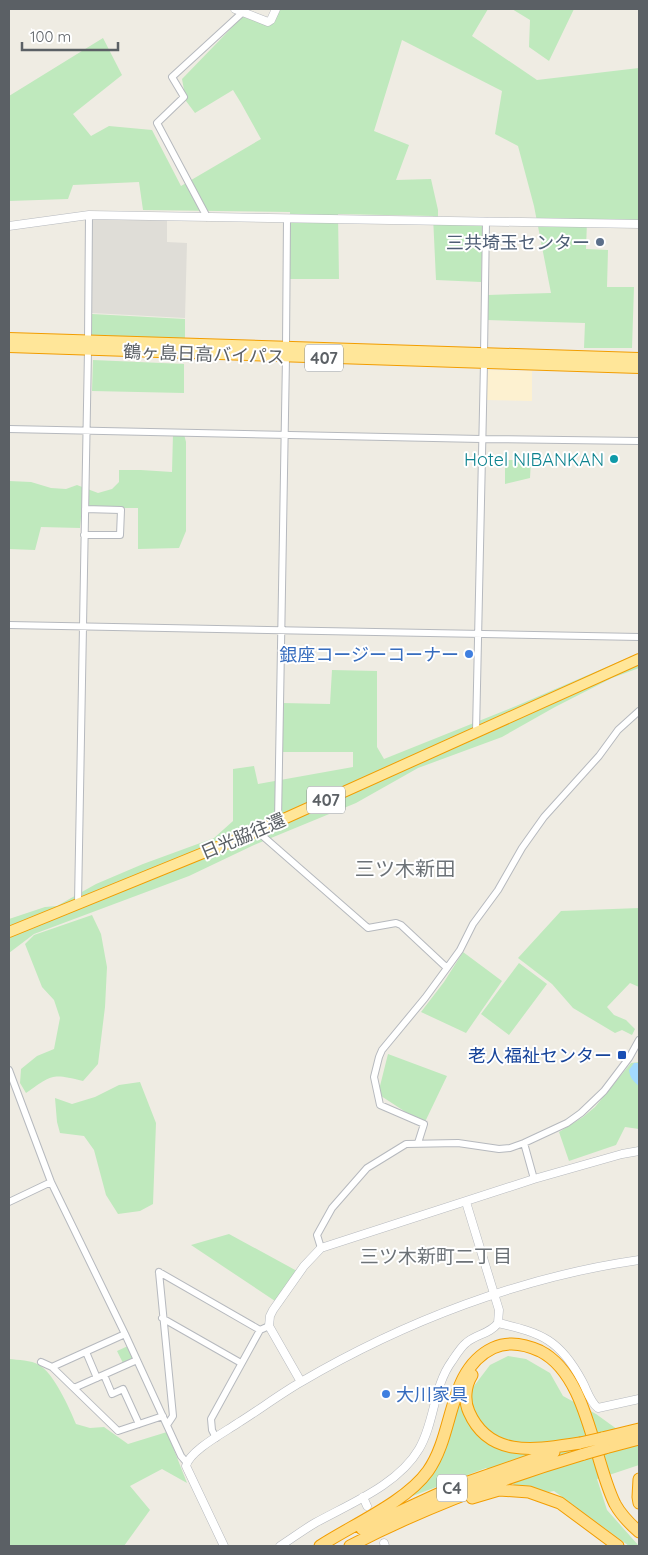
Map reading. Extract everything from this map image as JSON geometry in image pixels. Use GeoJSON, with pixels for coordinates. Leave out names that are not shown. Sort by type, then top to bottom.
{"type":"FeatureCollection","features":[{"type":"Feature","properties":{"kind":"highway","name":"鶴ヶ島日高バイパス"},"geometry":{"type":"LineString","coordinates":[[9,338],[88,346]]}},
{"type":"Feature","properties":{"kind":"highway","name":"鶴ヶ島日高バイパス"},"geometry":{"type":"LineString","coordinates":[[9,347],[88,346],[286,352],[484,359],[639,368]]}},
{"type":"Feature","properties":{"kind":"highway","name":"鶴ヶ島日高バイパス"},"geometry":{"type":"LineString","coordinates":[[484,359],[639,358]]}},
{"type":"Feature","properties":{"kind":"highway","name":"日光脇往還"},"geometry":{"type":"LineString","coordinates":[[9,932],[278,821],[639,659]]}},
{"type":"Feature","properties":{"kind":"highway"},"geometry":{"type":"LineString","coordinates":[[320,1546],[394,1502],[408,1492],[428,1472],[442,1445],[458,1391],[470,1366],[484,1352],[502,1344],[522,1344],[541,1351],[555,1361],[568,1376],[581,1406],[615,1504],[629,1524],[639,1532]]}},
{"type":"Feature","properties":{"kind":"highway"},"geometry":{"type":"LineString","coordinates":[[582,1449],[516,1448],[498,1443],[484,1436],[474,1422],[468,1408],[466,1394],[470,1378],[489,1357],[506,1350],[523,1350],[543,1359],[554,1369],[566,1386],[581,1420],[612,1509],[622,1523],[639,1539]]}},
{"type":"Feature","properties":{"kind":"highway","name":"C4"},"geometry":{"type":"LineString","coordinates":[[330,1546],[388,1516],[451,1488],[603,1443],[639,1429]]}},
{"type":"Feature","properties":{"kind":"highway","name":"C4"},"geometry":{"type":"LineString","coordinates":[[603,1443],[639,1439]]}},
{"type":"Feature","properties":{"kind":"highway","name":"C4"},"geometry":{"type":"LineString","coordinates":[[350,1546],[420,1512],[582,1449]]}},
{"type":"Feature","properties":{"kind":"highway"},"geometry":{"type":"LineString","coordinates":[[639,1479],[639,1502]]}},
{"type":"Feature","properties":{"kind":"highway"},"geometry":{"type":"LineString","coordinates":[[420,1512],[499,1490],[529,1492],[560,1503],[618,1546]]}},
{"type":"Feature","properties":{"kind":"street"},"geometry":{"type":"LineString","coordinates":[[235,9],[268,22],[271,20],[276,9]]}},
{"type":"Feature","properties":{"kind":"street"},"geometry":{"type":"LineString","coordinates":[[207,217],[157,123],[184,97],[172,77],[243,12]]}},
{"type":"Feature","properties":{"kind":"street"},"geometry":{"type":"LineString","coordinates":[[78,903],[90,215]]}},
{"type":"Feature","properties":{"kind":"street"},"geometry":{"type":"LineString","coordinates":[[9,226],[90,215],[639,224]]}},
{"type":"Feature","properties":{"kind":"street"},"geometry":{"type":"LineString","coordinates":[[278,821],[287,218]]}},
{"type":"Feature","properties":{"kind":"street"},"geometry":{"type":"LineString","coordinates":[[476,732],[486,221]]}},
{"type":"Feature","properties":{"kind":"street"},"geometry":{"type":"LineString","coordinates":[[9,429],[481,440],[639,441]]}},
{"type":"Feature","properties":{"kind":"street"},"geometry":{"type":"LineString","coordinates":[[84,535],[120,535],[121,510],[85,509]]}},
{"type":"Feature","properties":{"kind":"street"},"geometry":{"type":"LineString","coordinates":[[9,625],[639,637]]}},
{"type":"Feature","properties":{"kind":"street"},"geometry":{"type":"LineString","coordinates":[[418,1143],[424,1124],[380,1105],[374,1077],[382,1050],[425,998],[460,950],[473,924],[498,890],[522,848],[544,817],[599,756],[618,730],[639,711]]}},
{"type":"Feature","properties":{"kind":"street"},"geometry":{"type":"LineString","coordinates":[[257,830],[368,928],[396,923],[401,925],[446,968]]}},
{"type":"Feature","properties":{"kind":"street"},"geometry":{"type":"LineString","coordinates":[[321,1248],[317,1235],[325,1220],[342,1195],[366,1168],[406,1144],[458,1143],[498,1149],[510,1148],[558,1128],[581,1113],[612,1082],[639,1040]]}},
{"type":"Feature","properties":{"kind":"street"},"geometry":{"type":"LineString","coordinates":[[9,1070],[51,1182],[125,1334],[181,1456],[187,1463]]}},
{"type":"Feature","properties":{"kind":"street"},"geometry":{"type":"LineString","coordinates":[[524,1143],[534,1180]]}},
{"type":"Feature","properties":{"kind":"street"},"geometry":{"type":"LineString","coordinates":[[301,1382],[269,1326],[270,1316],[304,1266],[321,1248],[534,1180],[622,1154],[639,1151]]}},
{"type":"Feature","properties":{"kind":"street"},"geometry":{"type":"LineString","coordinates":[[9,1202],[51,1182]]}},
{"type":"Feature","properties":{"kind":"street"},"geometry":{"type":"LineString","coordinates":[[280,1546],[312,1525],[363,1497],[406,1468],[425,1437],[441,1381],[447,1368],[466,1343],[494,1328],[498,1323],[499,1310],[495,1294],[466,1202]]}},
{"type":"Feature","properties":{"kind":"street"},"geometry":{"type":"LineString","coordinates":[[224,1546],[187,1469],[187,1463],[191,1456],[216,1438],[301,1382],[367,1346],[432,1318],[495,1294],[559,1276],[639,1260]]}},
{"type":"Feature","properties":{"kind":"street"},"geometry":{"type":"LineString","coordinates":[[167,1425],[173,1416],[159,1272],[260,1330]]}},
{"type":"Feature","properties":{"kind":"street"},"geometry":{"type":"LineString","coordinates":[[162,1318],[242,1363]]}},
{"type":"Feature","properties":{"kind":"street"},"geometry":{"type":"LineString","coordinates":[[498,1323],[536,1332],[558,1348],[575,1369],[592,1403],[598,1408],[639,1399]]}},
{"type":"Feature","properties":{"kind":"street"},"geometry":{"type":"LineString","coordinates":[[216,1438],[212,1430],[211,1419],[260,1330],[269,1326]]}},
{"type":"Feature","properties":{"kind":"street"},"geometry":{"type":"LineString","coordinates":[[52,1367],[125,1334]]}},
{"type":"Feature","properties":{"kind":"street"},"geometry":{"type":"LineString","coordinates":[[86,1352],[112,1394],[123,1389],[139,1424]]}},
{"type":"Feature","properties":{"kind":"street"},"geometry":{"type":"LineString","coordinates":[[74,1388],[137,1360]]}},
{"type":"Feature","properties":{"kind":"street"},"geometry":{"type":"LineString","coordinates":[[41,1362],[52,1367],[118,1431],[163,1416]]}},
{"type":"Feature","properties":{"kind":"street"},"geometry":{"type":"LineString","coordinates":[[363,1497],[367,1506]]}},
{"type":"Feature","properties":{"kind":"shaded area"},"geometry":{"type":"Polygon","coordinates":[[[92,218],[167,219],[167,242],[187,243],[185,318],[92,313],[92,218]]]}},
{"type":"Feature","properties":{"kind":"green space"},"geometry":{"type":"Polygon","coordinates":[[[278,9],[488,9],[472,36],[537,80],[639,68],[639,221],[587,221],[586,249],[608,250],[607,287],[634,287],[632,348],[584,348],[585,323],[487,320],[488,295],[551,293],[534,206],[518,146],[495,134],[502,91],[402,40],[374,131],[409,145],[396,180],[431,179],[438,210],[438,223],[483,225],[481,282],[436,280],[433,216],[338,214],[339,279],[289,279],[290,212],[143,210],[139,182],[73,185],[68,199],[9,201],[9,96],[103,38],[122,75],[73,114],[91,136],[109,126],[152,130],[181,186],[261,139],[233,90],[195,113],[186,101],[182,79],[244,15],[270,25],[278,9]]]}},
{"type":"Feature","properties":{"kind":"green space"},"geometry":{"type":"Polygon","coordinates":[[[512,9],[574,9],[549,61],[529,47],[530,20],[512,9]]]}},
{"type":"Feature","properties":{"kind":"green space"},"geometry":{"type":"Polygon","coordinates":[[[92,314],[185,319],[185,339],[92,335],[92,314]]]}},
{"type":"Feature","properties":{"kind":"green space"},"geometry":{"type":"Polygon","coordinates":[[[93,360],[184,364],[184,393],[92,391],[93,360]]]}},
{"type":"Feature","properties":{"kind":"green space"},"geometry":{"type":"Polygon","coordinates":[[[173,434],[184,434],[186,442],[186,531],[179,548],[138,549],[138,508],[82,508],[80,528],[41,527],[35,550],[9,549],[9,481],[31,482],[51,488],[66,489],[77,485],[98,493],[112,489],[119,482],[119,470],[172,472],[173,434]]]}},
{"type":"Feature","properties":{"kind":"green space"},"geometry":{"type":"Polygon","coordinates":[[[505,460],[531,460],[530,478],[505,484],[505,460]]]}},
{"type":"Feature","properties":{"kind":"green space"},"geometry":{"type":"Polygon","coordinates":[[[639,653],[639,668],[612,678],[502,737],[418,768],[356,803],[254,845],[189,876],[34,934],[9,953],[9,919],[45,907],[57,906],[96,884],[143,864],[214,838],[233,821],[233,769],[254,766],[258,784],[353,767],[353,752],[281,752],[282,703],[330,704],[332,670],[377,671],[377,747],[384,759],[516,706],[639,653]]]}},
{"type":"Feature","properties":{"kind":"green space"},"geometry":{"type":"Polygon","coordinates":[[[639,908],[639,987],[630,983],[607,1007],[614,1015],[626,1020],[635,1029],[632,1035],[622,1030],[615,1033],[573,1008],[552,984],[518,958],[561,911],[639,908]]]}},
{"type":"Feature","properties":{"kind":"green space"},"geometry":{"type":"Polygon","coordinates":[[[92,915],[101,934],[107,967],[105,1007],[98,1064],[83,1081],[64,1077],[52,1077],[41,1082],[26,1093],[20,1083],[21,1069],[37,1056],[54,1049],[60,1018],[54,1000],[42,987],[25,944],[34,935],[92,915]]]}},
{"type":"Feature","properties":{"kind":"green space"},"geometry":{"type":"Polygon","coordinates":[[[463,952],[502,981],[466,1033],[421,1012],[444,982],[463,952]]]}},
{"type":"Feature","properties":{"kind":"green space"},"geometry":{"type":"Polygon","coordinates":[[[519,963],[547,984],[509,1035],[481,1014],[519,963]]]}},
{"type":"Feature","properties":{"kind":"green space"},"geometry":{"type":"Polygon","coordinates":[[[388,1054],[447,1076],[424,1124],[378,1094],[388,1054]]]}},
{"type":"Feature","properties":{"kind":"green space"},"geometry":{"type":"Polygon","coordinates":[[[639,1062],[639,1129],[625,1127],[616,1145],[569,1161],[559,1132],[595,1107],[631,1063],[639,1062]]]}},
{"type":"Feature","properties":{"kind":"green space"},"geometry":{"type":"Polygon","coordinates":[[[140,1082],[156,1123],[153,1204],[140,1211],[118,1214],[106,1195],[94,1150],[84,1136],[60,1133],[55,1098],[72,1104],[95,1097],[119,1085],[140,1082]]]}},
{"type":"Feature","properties":{"kind":"green space"},"geometry":{"type":"Polygon","coordinates":[[[229,1234],[297,1271],[275,1301],[191,1245],[229,1234]]]}},
{"type":"Feature","properties":{"kind":"green space"},"geometry":{"type":"Polygon","coordinates":[[[128,1346],[133,1356],[132,1359],[123,1363],[117,1351],[128,1346]]]}},
{"type":"Feature","properties":{"kind":"green space"},"geometry":{"type":"Polygon","coordinates":[[[508,1356],[526,1359],[550,1373],[563,1396],[596,1414],[639,1445],[639,1465],[597,1479],[607,1510],[639,1546],[629,1546],[554,1491],[549,1492],[516,1486],[486,1468],[410,1497],[433,1472],[445,1451],[458,1407],[490,1365],[508,1356]]]}},
{"type":"Feature","properties":{"kind":"green space"},"geometry":{"type":"Polygon","coordinates":[[[9,1359],[32,1362],[44,1369],[50,1375],[70,1409],[76,1424],[90,1428],[104,1427],[128,1444],[167,1432],[187,1483],[162,1469],[130,1486],[150,1510],[124,1546],[9,1546],[9,1359]]]}},
{"type":"Feature","properties":{"kind":"sand"},"geometry":{"type":"Polygon","coordinates":[[[486,370],[532,371],[532,401],[486,400],[486,370]]]}},
{"type":"Feature","properties":{"kind":"water"},"geometry":{"type":"Polygon","coordinates":[[[634,1063],[639,1063],[639,1086],[629,1073],[634,1063]]]}},
{"type":"Feature","properties":{"kind":"place","name":"三共埼玉センター"},"geometry":{"type":"Point","coordinates":[600,242]}},
{"type":"Feature","properties":{"kind":"place","name":"Hotel NIBANKAN"},"geometry":{"type":"Point","coordinates":[614,459]}},
{"type":"Feature","properties":{"kind":"place","name":"銀座コージーコーナー"},"geometry":{"type":"Point","coordinates":[469,654]}},
{"type":"Feature","properties":{"kind":"place","name":"老人福祉センター"},"geometry":{"type":"Point","coordinates":[622,1055]}},
{"type":"Feature","properties":{"kind":"place","name":"大川家具"},"geometry":{"type":"Point","coordinates":[386,1394]}},
{"type":"Feature","properties":{"kind":"district","name":"三ツ木新田"},"geometry":{"type":"Point","coordinates":[405,868]}},
{"type":"Feature","properties":{"kind":"district","name":"三ツ木新町二丁目"},"geometry":{"type":"Point","coordinates":[436,1256]}}]}
